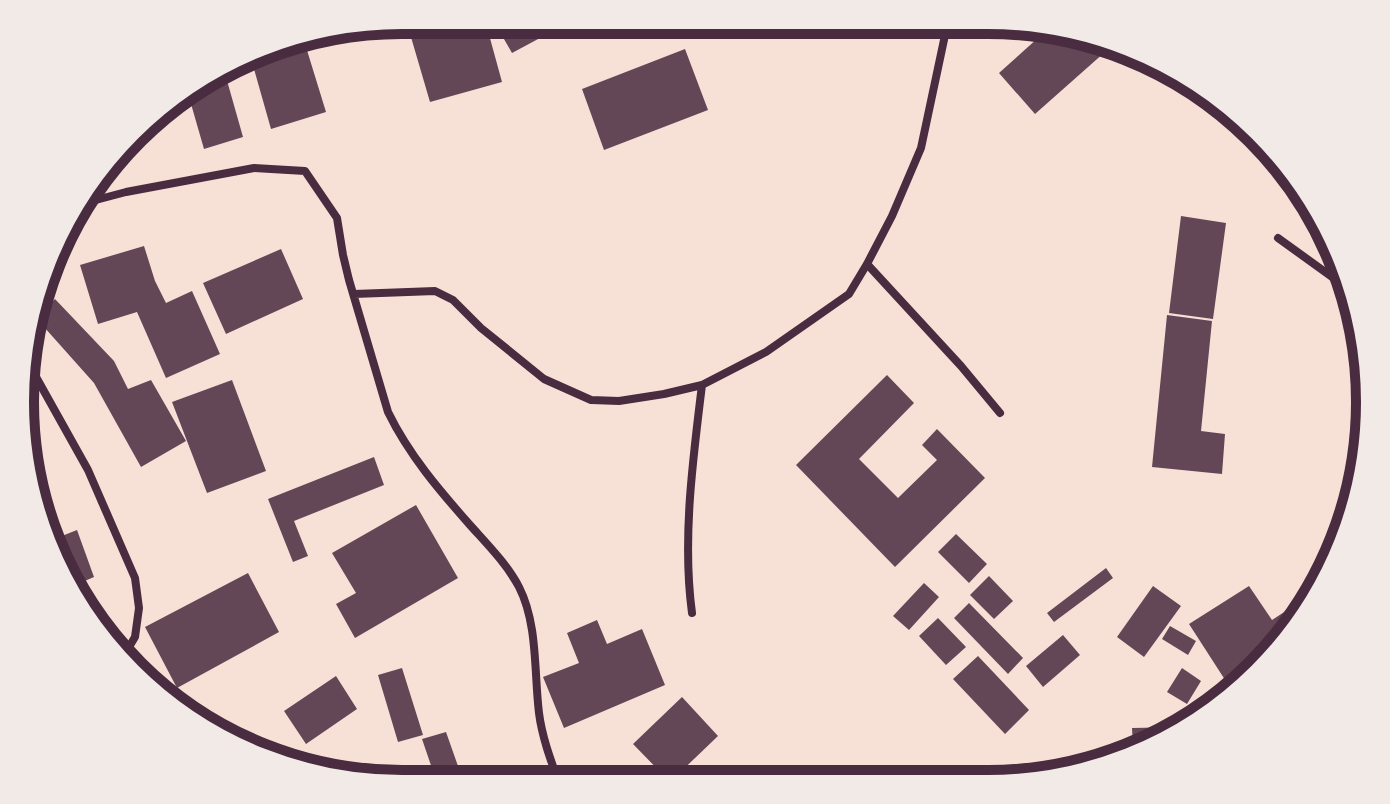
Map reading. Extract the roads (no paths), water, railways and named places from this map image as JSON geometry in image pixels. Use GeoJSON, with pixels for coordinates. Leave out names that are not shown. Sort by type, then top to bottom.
{"type":"FeatureCollection","features":[{"type":"Feature","properties":{"kind":"street"},"geometry":{"type":"LineString","coordinates":[[354,294],[435,291],[453,300],[481,328],[544,379],[591,400],[619,401],[702,385],[766,352],[849,294],[892,216],[921,148],[945,34]]}},
{"type":"Feature","properties":{"kind":"street"},"geometry":{"type":"LineString","coordinates":[[94,200],[254,168],[305,171],[337,218],[354,294],[388,412],[397,430],[439,490],[495,553],[519,588],[533,636],[540,717],[555,770]]}},
{"type":"Feature","properties":{"kind":"street"},"geometry":{"type":"LineString","coordinates":[[1278,238],[1334,278]]}},
{"type":"Feature","properties":{"kind":"street"},"geometry":{"type":"LineString","coordinates":[[867,264],[1000,413]]}},
{"type":"Feature","properties":{"kind":"street"},"geometry":{"type":"LineString","coordinates":[[35,375],[88,470],[135,578],[139,608],[135,637],[128,648]]}},
{"type":"Feature","properties":{"kind":"street"},"geometry":{"type":"LineString","coordinates":[[692,613],[687,579],[694,448],[702,385]]}}]}
